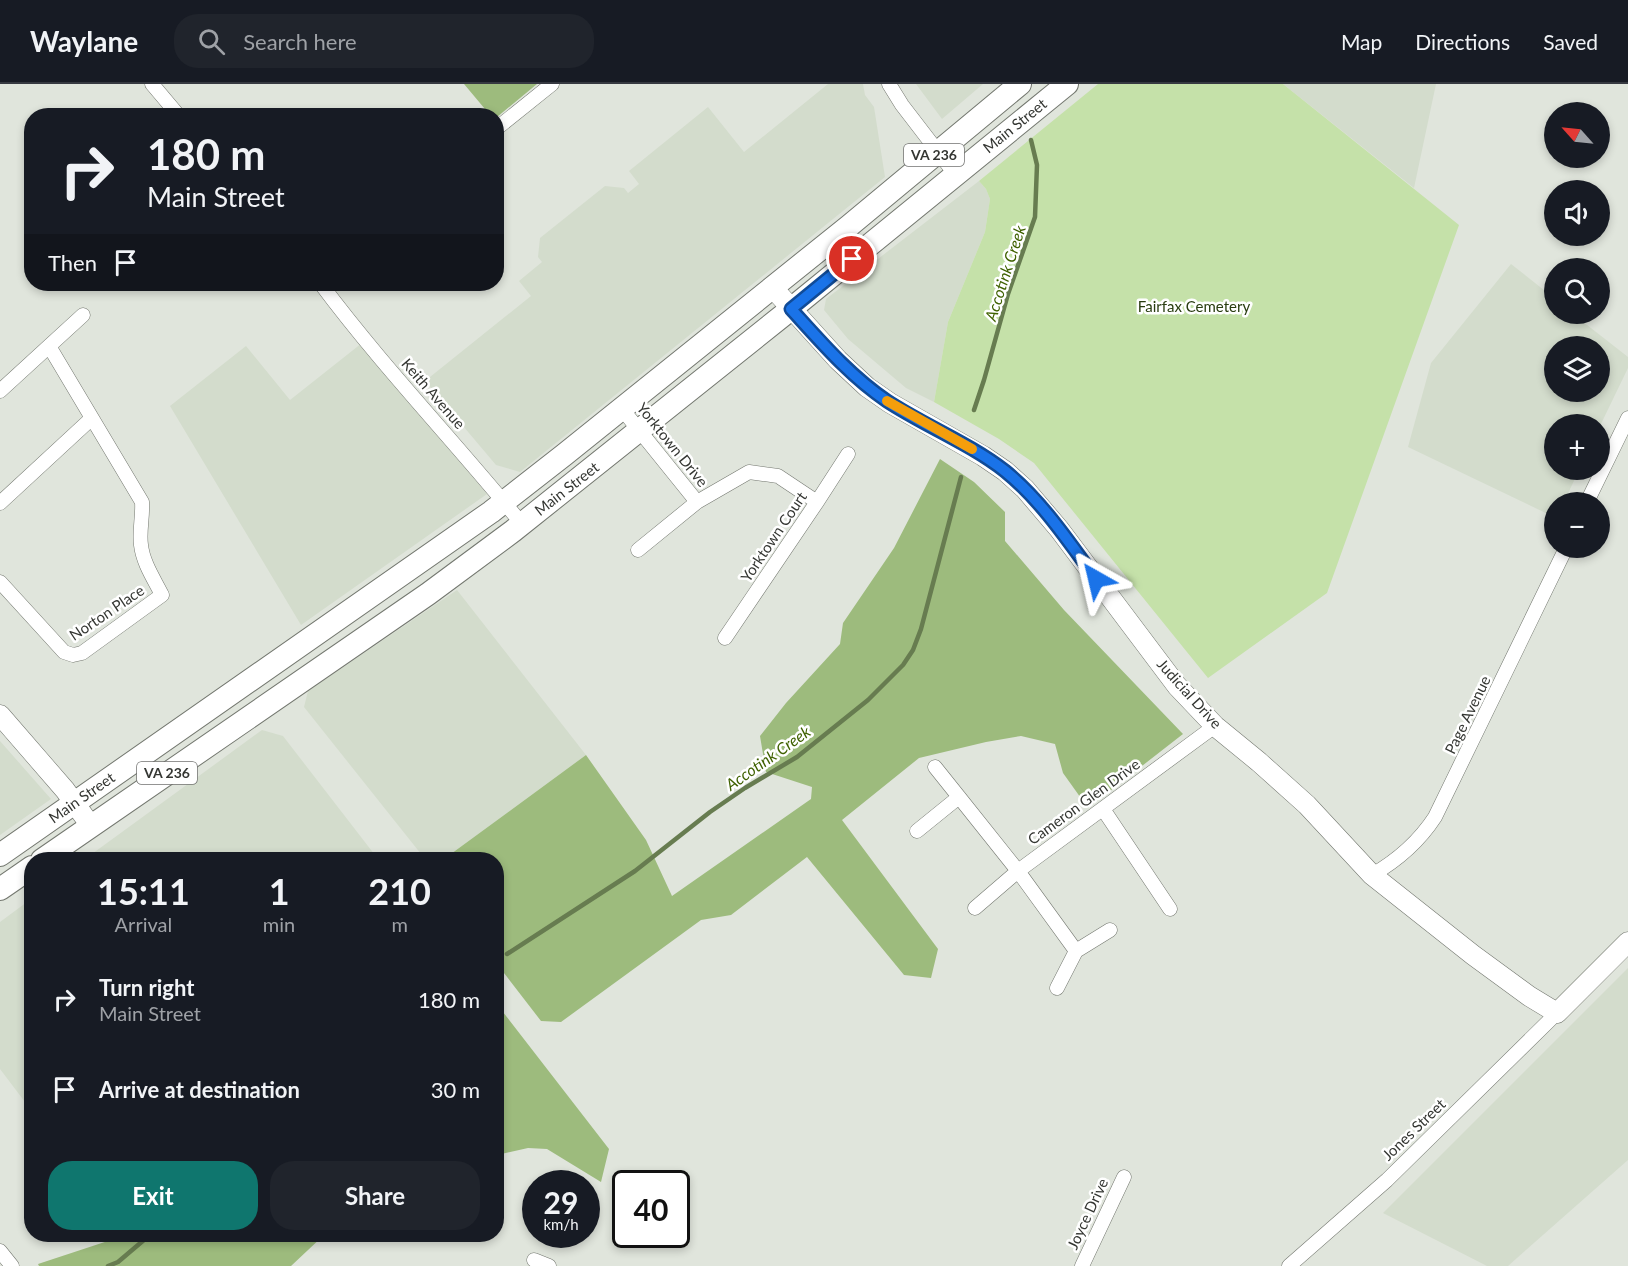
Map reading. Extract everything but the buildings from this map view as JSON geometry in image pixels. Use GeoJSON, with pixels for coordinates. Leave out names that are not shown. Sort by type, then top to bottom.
{"type":"FeatureCollection","features":[{"type":"Feature","properties":{"kind":"main road","name":"Main Street"},"geometry":{"type":"LineString","coordinates":[[0,855],[371,597],[503,502],[622,409],[1020,84]]}},
{"type":"Feature","properties":{"kind":"main road","name":"Main Street"},"geometry":{"type":"LineString","coordinates":[[54,852],[428,594],[522,524],[1067,84]]}},
{"type":"Feature","properties":{"kind":"main road"},"geometry":{"type":"LineString","coordinates":[[0,889],[24,872]]}},
{"type":"Feature","properties":{"kind":"street"},"geometry":{"type":"LineString","coordinates":[[152,84],[172,108]]}},
{"type":"Feature","properties":{"kind":"street"},"geometry":{"type":"LineString","coordinates":[[504,123],[552,84]]}},
{"type":"Feature","properties":{"kind":"street"},"geometry":{"type":"LineString","coordinates":[[889,84],[902,105],[955,174]]}},
{"type":"Feature","properties":{"kind":"street","name":"Judicial Drive"},"geometry":{"type":"LineString","coordinates":[[771,287],[838,360],[867,387],[890,403],[983,456],[1025,489],[1059,529],[1177,686],[1215,726],[1262,764],[1307,806],[1372,875],[1529,996],[1557,1013]]}},
{"type":"Feature","properties":{"kind":"street","name":"Keith Avenue"},"geometry":{"type":"LineString","coordinates":[[326,291],[354,329],[522,524]]}},
{"type":"Feature","properties":{"kind":"street"},"geometry":{"type":"LineString","coordinates":[[0,391],[83,315]]}},
{"type":"Feature","properties":{"kind":"street","name":"Norton Place"},"geometry":{"type":"LineString","coordinates":[[0,582],[64,652],[73,655],[82,653],[162,595],[144,558],[141,544],[142,502],[49,346]]}},
{"type":"Feature","properties":{"kind":"street","name":"Yorktown Drive"},"geometry":{"type":"LineString","coordinates":[[622,409],[697,502]]}},
{"type":"Feature","properties":{"kind":"street"},"geometry":{"type":"LineString","coordinates":[[0,503],[92,418]]}},
{"type":"Feature","properties":{"kind":"street"},"geometry":{"type":"LineString","coordinates":[[1592,492],[1628,418]]}},
{"type":"Feature","properties":{"kind":"street","name":"Yorktown Court"},"geometry":{"type":"LineString","coordinates":[[725,638],[848,454]]}},
{"type":"Feature","properties":{"kind":"street","name":"Yorktown Drive"},"geometry":{"type":"LineString","coordinates":[[638,550],[697,502],[749,472],[778,476],[817,502]]}},
{"type":"Feature","properties":{"kind":"street","name":"Page Avenue"},"geometry":{"type":"LineString","coordinates":[[1372,875],[1395,862],[1426,830],[1435,817],[1561,558]]}},
{"type":"Feature","properties":{"kind":"street"},"geometry":{"type":"LineString","coordinates":[[0,715],[75,802],[91,826]]}},
{"type":"Feature","properties":{"kind":"street","name":"Cameron Glen Drive"},"geometry":{"type":"LineString","coordinates":[[975,908],[1018,871],[1215,726]]}},
{"type":"Feature","properties":{"kind":"street"},"geometry":{"type":"LineString","coordinates":[[935,767],[1018,871],[1076,951]]}},
{"type":"Feature","properties":{"kind":"street"},"geometry":{"type":"LineString","coordinates":[[917,831],[960,797]]}},
{"type":"Feature","properties":{"kind":"street"},"geometry":{"type":"LineString","coordinates":[[1103,809],[1170,909]]}},
{"type":"Feature","properties":{"kind":"street"},"geometry":{"type":"LineString","coordinates":[[1057,988],[1076,951],[1110,930]]}},
{"type":"Feature","properties":{"kind":"street"},"geometry":{"type":"LineString","coordinates":[[1557,1013],[1628,942]]}},
{"type":"Feature","properties":{"kind":"street","name":"Jones Street"},"geometry":{"type":"LineString","coordinates":[[1289,1266],[1387,1180],[1557,1013]]}},
{"type":"Feature","properties":{"kind":"street","name":"Joyce Drive"},"geometry":{"type":"LineString","coordinates":[[1082,1266],[1124,1177]]}},
{"type":"Feature","properties":{"kind":"street"},"geometry":{"type":"LineString","coordinates":[[0,1251],[12,1266]]}},
{"type":"Feature","properties":{"kind":"street"},"geometry":{"type":"LineString","coordinates":[[534,1260],[549,1266]]}},
{"type":"Feature","properties":{"kind":"shaded area"},"geometry":{"type":"Polygon","coordinates":[[[828,84],[863,84],[865,95],[874,107],[885,177],[520,472],[496,465],[425,381],[531,296],[519,281],[542,262],[538,257],[540,238],[605,186],[624,188],[628,193],[639,184],[629,171],[708,107],[744,152],[828,84]]]}},
{"type":"Feature","properties":{"kind":"shaded area"},"geometry":{"type":"Polygon","coordinates":[[[916,84],[983,84],[942,119],[916,84]]]}},
{"type":"Feature","properties":{"kind":"shaded area"},"geometry":{"type":"Polygon","coordinates":[[[1283,84],[1436,84],[1414,188],[1283,84]]]}},
{"type":"Feature","properties":{"kind":"shaded area"},"geometry":{"type":"Polygon","coordinates":[[[979,181],[986,189],[990,199],[985,232],[948,322],[934,402],[906,388],[848,339],[824,310],[826,299],[979,181]]]}},
{"type":"Feature","properties":{"kind":"shaded area"},"geometry":{"type":"Polygon","coordinates":[[[1511,264],[1544,290],[1544,324],[1586,324],[1601,336],[1544,336],[1544,402],[1610,402],[1610,343],[1628,357],[1628,368],[1606,414],[1544,414],[1544,480],[1574,480],[1569,492],[1544,492],[1544,512],[1408,447],[1431,363],[1511,264]]]}},
{"type":"Feature","properties":{"kind":"shaded area"},"geometry":{"type":"Polygon","coordinates":[[[362,343],[487,494],[301,625],[170,406],[246,346],[290,400],[362,343]]]}},
{"type":"Feature","properties":{"kind":"shaded area"},"geometry":{"type":"Polygon","coordinates":[[[457,590],[586,755],[454,852],[419,852],[304,707],[308,691],[457,590]]]}},
{"type":"Feature","properties":{"kind":"shaded area"},"geometry":{"type":"Polygon","coordinates":[[[262,730],[283,736],[373,852],[95,852],[262,730]]]}},
{"type":"Feature","properties":{"kind":"shaded area"},"geometry":{"type":"Polygon","coordinates":[[[0,741],[51,799],[0,835],[0,741]]]}},
{"type":"Feature","properties":{"kind":"shaded area"},"geometry":{"type":"Polygon","coordinates":[[[24,904],[24,1101],[0,1069],[0,922],[24,904]]]}},
{"type":"Feature","properties":{"kind":"shaded area"},"geometry":{"type":"Polygon","coordinates":[[[1628,968],[1628,1160],[1508,1266],[1487,1266],[1383,1213],[1628,968]]]}},
{"type":"Feature","properties":{"kind":"green space"},"geometry":{"type":"Polygon","coordinates":[[[464,84],[537,84],[504,111],[504,108],[484,108],[464,84]]]}},
{"type":"Feature","properties":{"kind":"green space","name":"Fairfax Cemetery"},"geometry":{"type":"Polygon","coordinates":[[[1098,84],[1283,84],[1459,225],[1327,593],[1208,678],[1034,463],[999,439],[934,402],[948,322],[985,232],[990,199],[986,189],[979,181],[1098,84]]]}},
{"type":"Feature","properties":{"kind":"green space"},"geometry":{"type":"Polygon","coordinates":[[[940,459],[974,482],[1005,512],[1005,541],[1064,610],[1183,734],[1088,808],[1063,773],[1055,744],[1021,736],[919,758],[842,820],[938,949],[931,978],[904,975],[807,857],[731,915],[701,920],[561,1022],[541,1021],[504,973],[504,852],[454,852],[586,755],[646,840],[672,896],[811,799],[812,787],[766,772],[760,736],[786,703],[840,644],[843,623],[894,548],[940,459]]]}},
{"type":"Feature","properties":{"kind":"green space"},"geometry":{"type":"Polygon","coordinates":[[[504,1013],[609,1149],[601,1182],[600,1170],[581,1170],[547,1149],[528,1148],[504,1153],[504,1013]]]}},
{"type":"Feature","properties":{"kind":"green space"},"geometry":{"type":"Polygon","coordinates":[[[105,1242],[317,1242],[291,1266],[39,1266],[38,1264],[105,1242]]]}},
{"type":"Feature","properties":{"kind":"waterway","name":"Accotink Creek"},"geometry":{"type":"LineString","coordinates":[[974,410],[1008,294],[1035,217],[1037,165],[1031,140]]}},
{"type":"Feature","properties":{"kind":"waterway","name":"Accotink Creek"},"geometry":{"type":"LineString","coordinates":[[507,954],[635,871],[710,812],[745,788],[797,757],[868,700],[903,665],[913,650],[921,629],[961,477]]}},
{"type":"Feature","properties":{"kind":"waterway","name":"Accotink Creek"},"geometry":{"type":"LineString","coordinates":[[108,1266],[118,1262],[142,1242]]}},
{"type":"Feature","properties":{"kind":"slow traffic"},"geometry":{"type":"LineString","coordinates":[[887,401],[972,449]]}},
{"type":"Feature","properties":{"kind":"route"},"geometry":{"type":"LineString","coordinates":[[852,259],[791,309],[838,360],[867,387],[1005,471],[1025,489],[1059,529],[1096,579]]}}]}
